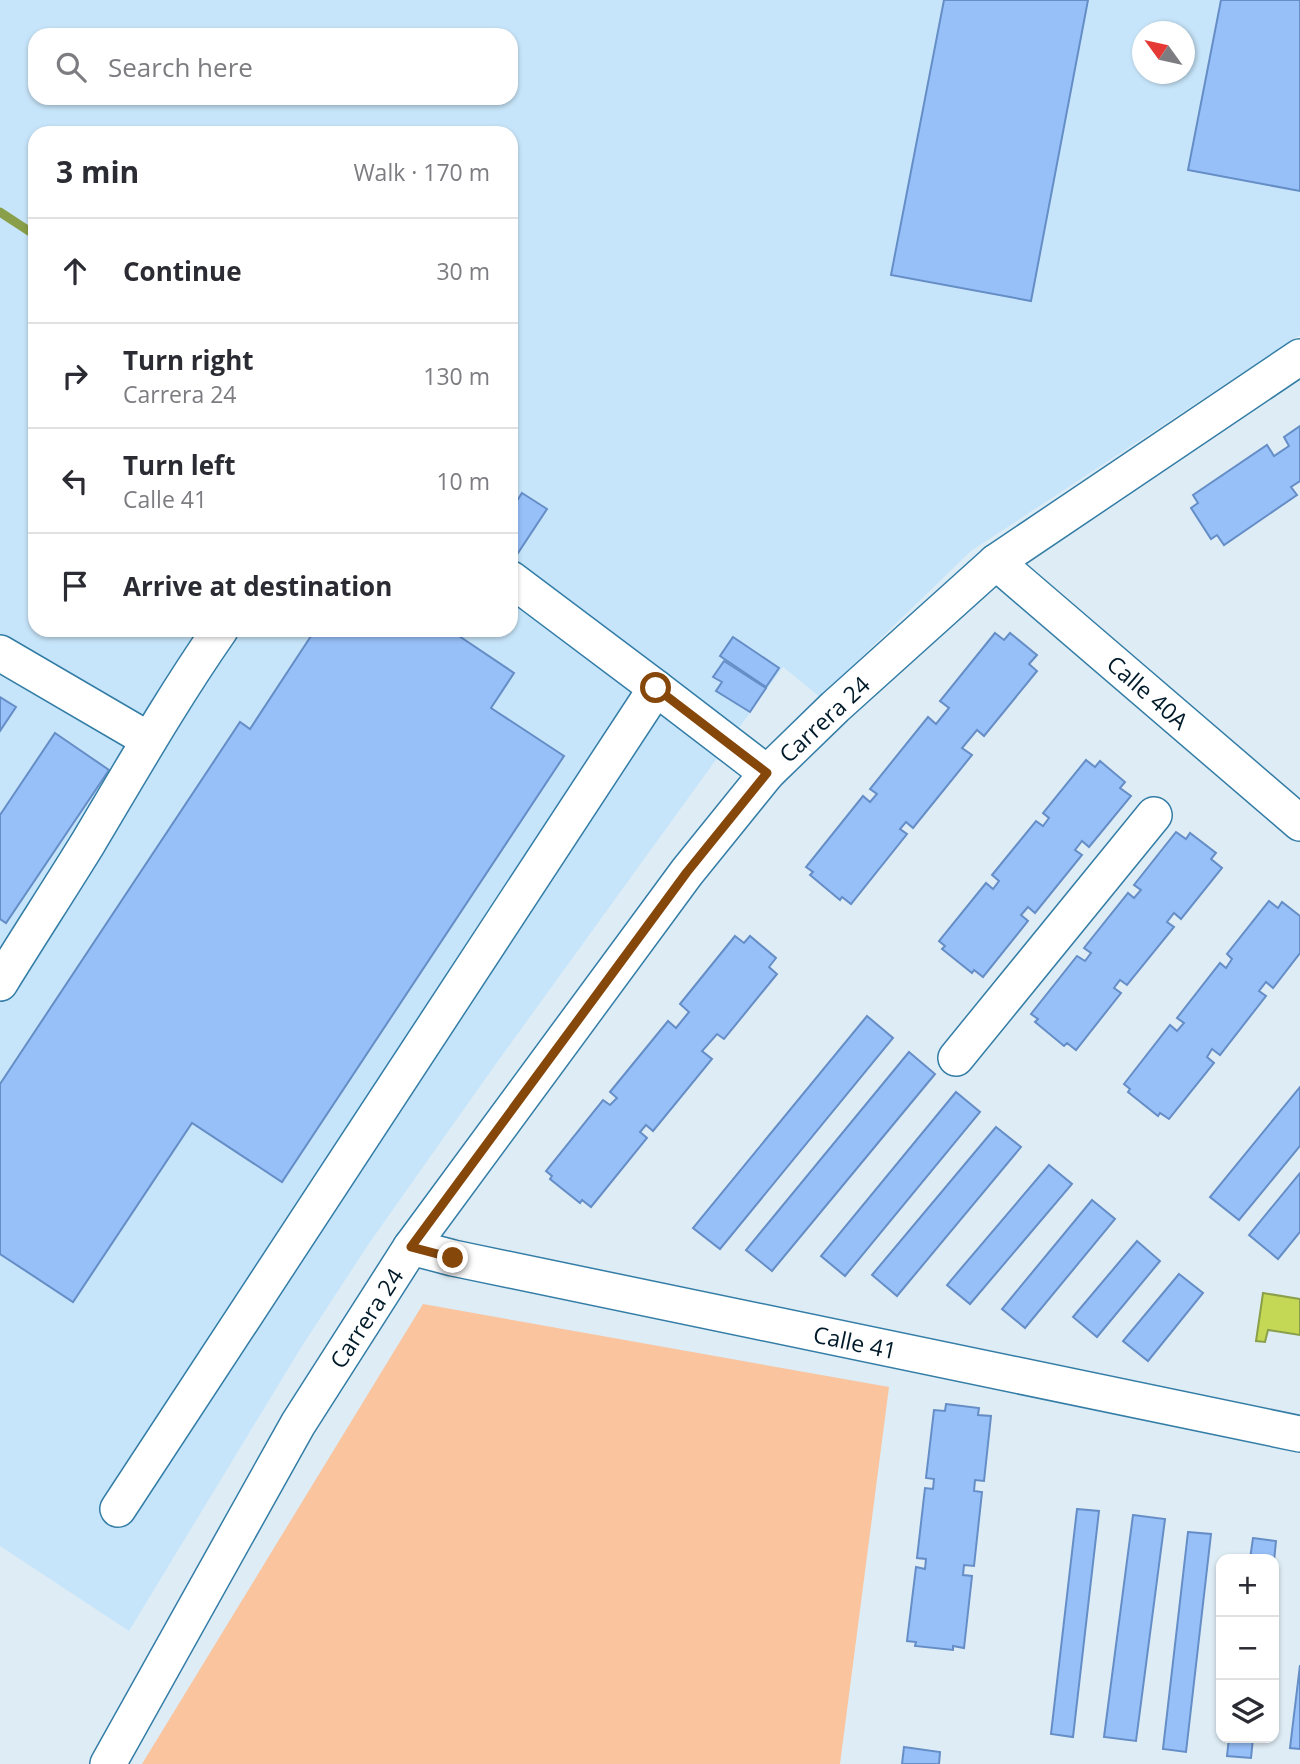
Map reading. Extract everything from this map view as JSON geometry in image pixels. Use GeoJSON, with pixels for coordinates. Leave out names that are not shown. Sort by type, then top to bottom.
{"type":"FeatureCollection","features":[{"type":"Feature","properties":{"kind":"street","name":"Carrera 24"},"geometry":{"type":"LineString","coordinates":[[108,1764],[298,1424],[411,1247],[687,872],[767,773],[835,707],[996,562],[1300,357]]}},
{"type":"Feature","properties":{"kind":"street","name":"Calle 40A"},"geometry":{"type":"LineString","coordinates":[[996,562],[1300,823]]}},
{"type":"Feature","properties":{"kind":"street"},"geometry":{"type":"LineString","coordinates":[[518,584],[767,773]]}},
{"type":"Feature","properties":{"kind":"street"},"geometry":{"type":"LineString","coordinates":[[0,983],[215,637]]}},
{"type":"Feature","properties":{"kind":"street"},"geometry":{"type":"LineString","coordinates":[[0,653],[149,740]]}},
{"type":"Feature","properties":{"kind":"street"},"geometry":{"type":"LineString","coordinates":[[118,1509],[656,688]]}},
{"type":"Feature","properties":{"kind":"street"},"geometry":{"type":"LineString","coordinates":[[956,1058],[1154,815]]}},
{"type":"Feature","properties":{"kind":"street","name":"Calle 41"},"geometry":{"type":"LineString","coordinates":[[411,1247],[466,1261],[1300,1434]]}},
{"type":"Feature","properties":{"kind":"shaded area"},"geometry":{"type":"Polygon","coordinates":[[[0,0],[1300,0],[1300,335],[971,551],[820,697],[783,667],[493,1068],[370,1242],[302,1346],[129,1631],[0,1546],[0,0]]]}},
{"type":"Feature","properties":{"kind":"shaded area"},"geometry":{"type":"Polygon","coordinates":[[[1263,1293],[1300,1299],[1300,1335],[1268,1330],[1265,1342],[1256,1341],[1263,1293]]]}},
{"type":"Feature","properties":{"kind":"shaded area"},"geometry":{"type":"Polygon","coordinates":[[[423,1304],[889,1387],[840,1764],[142,1764],[423,1304]]]}},
{"type":"Feature","properties":{"kind":"building"},"geometry":{"type":"Polygon","coordinates":[[[944,0],[1088,0],[1031,301],[891,275],[944,0]]]}},
{"type":"Feature","properties":{"kind":"building"},"geometry":{"type":"Polygon","coordinates":[[[1221,0],[1300,0],[1300,191],[1188,170],[1221,0]]]}},
{"type":"Feature","properties":{"kind":"building"},"geometry":{"type":"Polygon","coordinates":[[[1300,426],[1300,481],[1291,487],[1297,495],[1224,545],[1217,535],[1211,539],[1191,508],[1198,503],[1193,495],[1267,445],[1274,456],[1289,446],[1284,437],[1300,426]]]}},
{"type":"Feature","properties":{"kind":"building"},"geometry":{"type":"Polygon","coordinates":[[[522,493],[547,509],[518,553],[518,499],[522,493]]]}},
{"type":"Feature","properties":{"kind":"building"},"geometry":{"type":"Polygon","coordinates":[[[995,633],[1004,640],[1010,633],[1037,655],[1029,664],[1037,671],[984,736],[977,730],[962,748],[972,755],[913,828],[906,822],[900,829],[907,834],[851,904],[842,897],[840,900],[810,875],[813,872],[806,867],[863,796],[870,802],[877,794],[870,789],[928,717],[936,724],[949,708],[940,701],[995,633]]]}},
{"type":"Feature","properties":{"kind":"building"},"geometry":{"type":"Polygon","coordinates":[[[310,637],[460,637],[514,673],[491,708],[564,756],[282,1182],[192,1123],[73,1302],[0,1254],[0,1084],[240,722],[250,729],[310,637]]]}},
{"type":"Feature","properties":{"kind":"building"},"geometry":{"type":"Polygon","coordinates":[[[733,637],[779,668],[766,687],[720,656],[733,637]]]}},
{"type":"Feature","properties":{"kind":"building"},"geometry":{"type":"Polygon","coordinates":[[[724,661],[766,688],[750,712],[716,691],[722,682],[713,677],[724,661]]]}},
{"type":"Feature","properties":{"kind":"building"},"geometry":{"type":"Polygon","coordinates":[[[0,697],[16,707],[0,731],[0,697]]]}},
{"type":"Feature","properties":{"kind":"building"},"geometry":{"type":"Polygon","coordinates":[[[55,733],[109,770],[6,923],[0,919],[0,815],[55,733]]]}},
{"type":"Feature","properties":{"kind":"building"},"geometry":{"type":"Polygon","coordinates":[[[1086,760],[1095,767],[1100,761],[1125,782],[1120,788],[1131,796],[1089,847],[1082,841],[1075,850],[1082,855],[1035,913],[1028,907],[1021,915],[1028,921],[983,977],[974,970],[972,973],[942,949],[945,946],[939,941],[986,883],[993,889],[999,881],[992,875],[1036,821],[1043,826],[1049,818],[1043,813],[1086,760]]]}},
{"type":"Feature","properties":{"kind":"building"},"geometry":{"type":"Polygon","coordinates":[[[1176,832],[1186,839],[1190,833],[1216,853],[1211,859],[1222,868],[1181,919],[1174,913],[1167,922],[1174,927],[1127,985],[1120,980],[1114,988],[1121,993],[1076,1050],[1067,1043],[1064,1046],[1035,1022],[1038,1019],[1031,1014],[1077,956],[1085,961],[1091,953],[1084,948],[1128,893],[1134,898],[1141,890],[1134,885],[1176,832]]]}},
{"type":"Feature","properties":{"kind":"building"},"geometry":{"type":"Polygon","coordinates":[[[1269,901],[1278,908],[1282,902],[1300,916],[1300,953],[1273,988],[1266,982],[1259,991],[1266,996],[1220,1055],[1212,1049],[1207,1057],[1214,1063],[1169,1119],[1160,1113],[1158,1116],[1128,1092],[1130,1089],[1124,1084],[1170,1025],[1177,1031],[1184,1023],[1177,1018],[1220,963],[1226,968],[1232,959],[1227,954],[1269,901]]]}},
{"type":"Feature","properties":{"kind":"building"},"geometry":{"type":"Polygon","coordinates":[[[735,936],[744,943],[750,936],[776,958],[769,967],[777,974],[724,1039],[717,1034],[702,1051],[712,1059],[653,1131],[646,1125],[640,1132],[647,1138],[591,1207],[582,1200],[580,1203],[550,1179],[552,1176],[546,1171],[603,1100],[610,1105],[617,1098],[610,1092],[668,1021],[676,1028],[689,1012],[680,1004],[735,936]]]}},
{"type":"Feature","properties":{"kind":"building"},"geometry":{"type":"Polygon","coordinates":[[[867,1016],[893,1038],[720,1249],[693,1228],[867,1016]]]}},
{"type":"Feature","properties":{"kind":"building"},"geometry":{"type":"Polygon","coordinates":[[[909,1052],[935,1074],[772,1271],[746,1250],[909,1052]]]}},
{"type":"Feature","properties":{"kind":"building"},"geometry":{"type":"Polygon","coordinates":[[[1300,1087],[1300,1146],[1239,1220],[1210,1197],[1300,1087]]]}},
{"type":"Feature","properties":{"kind":"building"},"geometry":{"type":"Polygon","coordinates":[[[956,1092],[980,1112],[845,1276],[821,1256],[956,1092]]]}},
{"type":"Feature","properties":{"kind":"building"},"geometry":{"type":"Polygon","coordinates":[[[996,1127],[1021,1147],[897,1296],[872,1275],[996,1127]]]}},
{"type":"Feature","properties":{"kind":"building"},"geometry":{"type":"Polygon","coordinates":[[[1049,1165],[1072,1184],[970,1304],[947,1285],[1049,1165]]]}},
{"type":"Feature","properties":{"kind":"building"},"geometry":{"type":"Polygon","coordinates":[[[1300,1173],[1300,1232],[1278,1259],[1249,1235],[1300,1173]]]}},
{"type":"Feature","properties":{"kind":"building"},"geometry":{"type":"Polygon","coordinates":[[[1092,1200],[1115,1219],[1025,1328],[1002,1309],[1092,1200]]]}},
{"type":"Feature","properties":{"kind":"building"},"geometry":{"type":"Polygon","coordinates":[[[1137,1241],[1160,1261],[1097,1337],[1073,1317],[1137,1241]]]}},
{"type":"Feature","properties":{"kind":"building"},"geometry":{"type":"Polygon","coordinates":[[[1179,1274],[1203,1293],[1148,1361],[1123,1341],[1179,1274]]]}},
{"type":"Feature","properties":{"kind":"building"},"geometry":{"type":"Polygon","coordinates":[[[946,1404],[979,1408],[978,1415],[991,1416],[984,1481],[975,1480],[974,1491],[982,1492],[974,1566],[964,1565],[963,1575],[972,1576],[964,1648],[953,1646],[953,1650],[915,1646],[916,1642],[907,1641],[916,1567],[925,1569],[926,1559],[917,1558],[925,1488],[933,1489],[934,1479],[926,1478],[934,1410],[945,1411],[946,1404]]]}},
{"type":"Feature","properties":{"kind":"building"},"geometry":{"type":"Polygon","coordinates":[[[1077,1509],[1099,1511],[1073,1737],[1051,1734],[1077,1509]]]}},
{"type":"Feature","properties":{"kind":"building"},"geometry":{"type":"Polygon","coordinates":[[[1133,1515],[1165,1519],[1136,1741],[1104,1737],[1133,1515]]]}},
{"type":"Feature","properties":{"kind":"building"},"geometry":{"type":"Polygon","coordinates":[[[1188,1532],[1211,1534],[1186,1752],[1163,1749],[1188,1532]]]}},
{"type":"Feature","properties":{"kind":"building"},"geometry":{"type":"Polygon","coordinates":[[[1253,1538],[1276,1541],[1275,1554],[1251,1554],[1253,1538]]]}},
{"type":"Feature","properties":{"kind":"building"},"geometry":{"type":"Polygon","coordinates":[[[1300,1665],[1300,1749],[1290,1748],[1300,1665]]]}},
{"type":"Feature","properties":{"kind":"building"},"geometry":{"type":"Polygon","coordinates":[[[1228,1743],[1252,1743],[1251,1758],[1227,1756],[1228,1743]]]}},
{"type":"Feature","properties":{"kind":"building"},"geometry":{"type":"Polygon","coordinates":[[[904,1747],[940,1752],[939,1764],[902,1764],[904,1747]]]}},
{"type":"Feature","properties":{"kind":"waterway"},"geometry":{"type":"LineString","coordinates":[[0,212],[28,230]]}},
{"type":"Feature","properties":{"kind":"route"},"geometry":{"type":"LineString","coordinates":[[453,1258],[411,1247],[687,872],[767,773],[656,688]]}}]}
